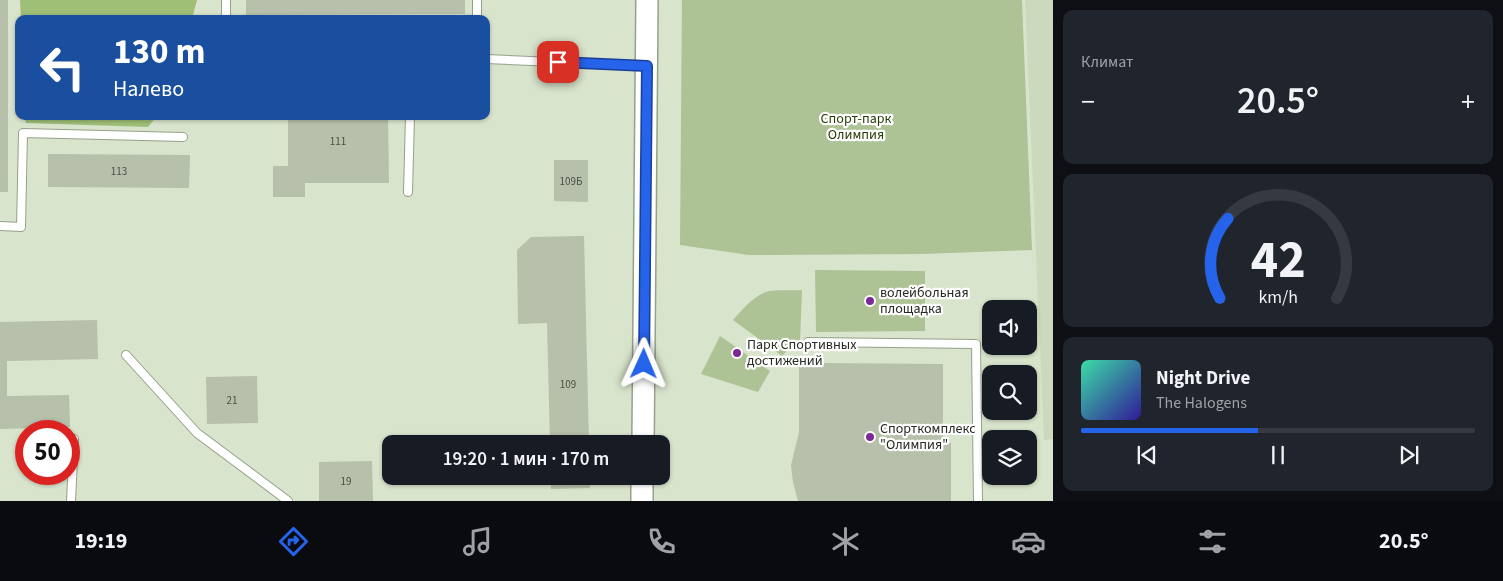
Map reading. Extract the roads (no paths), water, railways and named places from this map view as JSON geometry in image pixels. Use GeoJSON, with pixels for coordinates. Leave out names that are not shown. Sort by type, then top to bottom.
{"type":"FeatureCollection","features":[{"type":"Feature","properties":{"kind":"main road"},"geometry":{"type":"LineString","coordinates":[[643,435],[647,0]]}},
{"type":"Feature","properties":{"kind":"main road"},"geometry":{"type":"LineString","coordinates":[[642,485],[642,501]]}},
{"type":"Feature","properties":{"kind":"lane"},"geometry":{"type":"LineString","coordinates":[[226,0],[226,15]]}},
{"type":"Feature","properties":{"kind":"lane"},"geometry":{"type":"LineString","coordinates":[[477,0],[477,15]]}},
{"type":"Feature","properties":{"kind":"lane"},"geometry":{"type":"LineString","coordinates":[[490,59],[647,66]]}},
{"type":"Feature","properties":{"kind":"lane"},"geometry":{"type":"LineString","coordinates":[[408,192],[410,120]]}},
{"type":"Feature","properties":{"kind":"lane"},"geometry":{"type":"LineString","coordinates":[[0,226],[21,227],[23,133],[183,137]]}},
{"type":"Feature","properties":{"kind":"lane"},"geometry":{"type":"LineString","coordinates":[[808,342],[976,344],[978,501]]}},
{"type":"Feature","properties":{"kind":"lane"},"geometry":{"type":"LineString","coordinates":[[126,355],[197,433],[288,501]]}},
{"type":"Feature","properties":{"kind":"lane"},"geometry":{"type":"LineString","coordinates":[[71,501],[72,485]]}},
{"type":"Feature","properties":{"kind":"place","name":"волейбольная площадка"},"geometry":{"type":"Point","coordinates":[870,301]}},
{"type":"Feature","properties":{"kind":"place","name":"Парк Спортивных достижений"},"geometry":{"type":"Point","coordinates":[737,353]}},
{"type":"Feature","properties":{"kind":"place","name":"Спорткомплекс \"Олимпия\""},"geometry":{"type":"Point","coordinates":[870,437]}},
{"type":"Feature","properties":{"kind":"park label","name":"Спорт-парк Олимпия"},"geometry":{"type":"Point","coordinates":[856,128]}}]}
